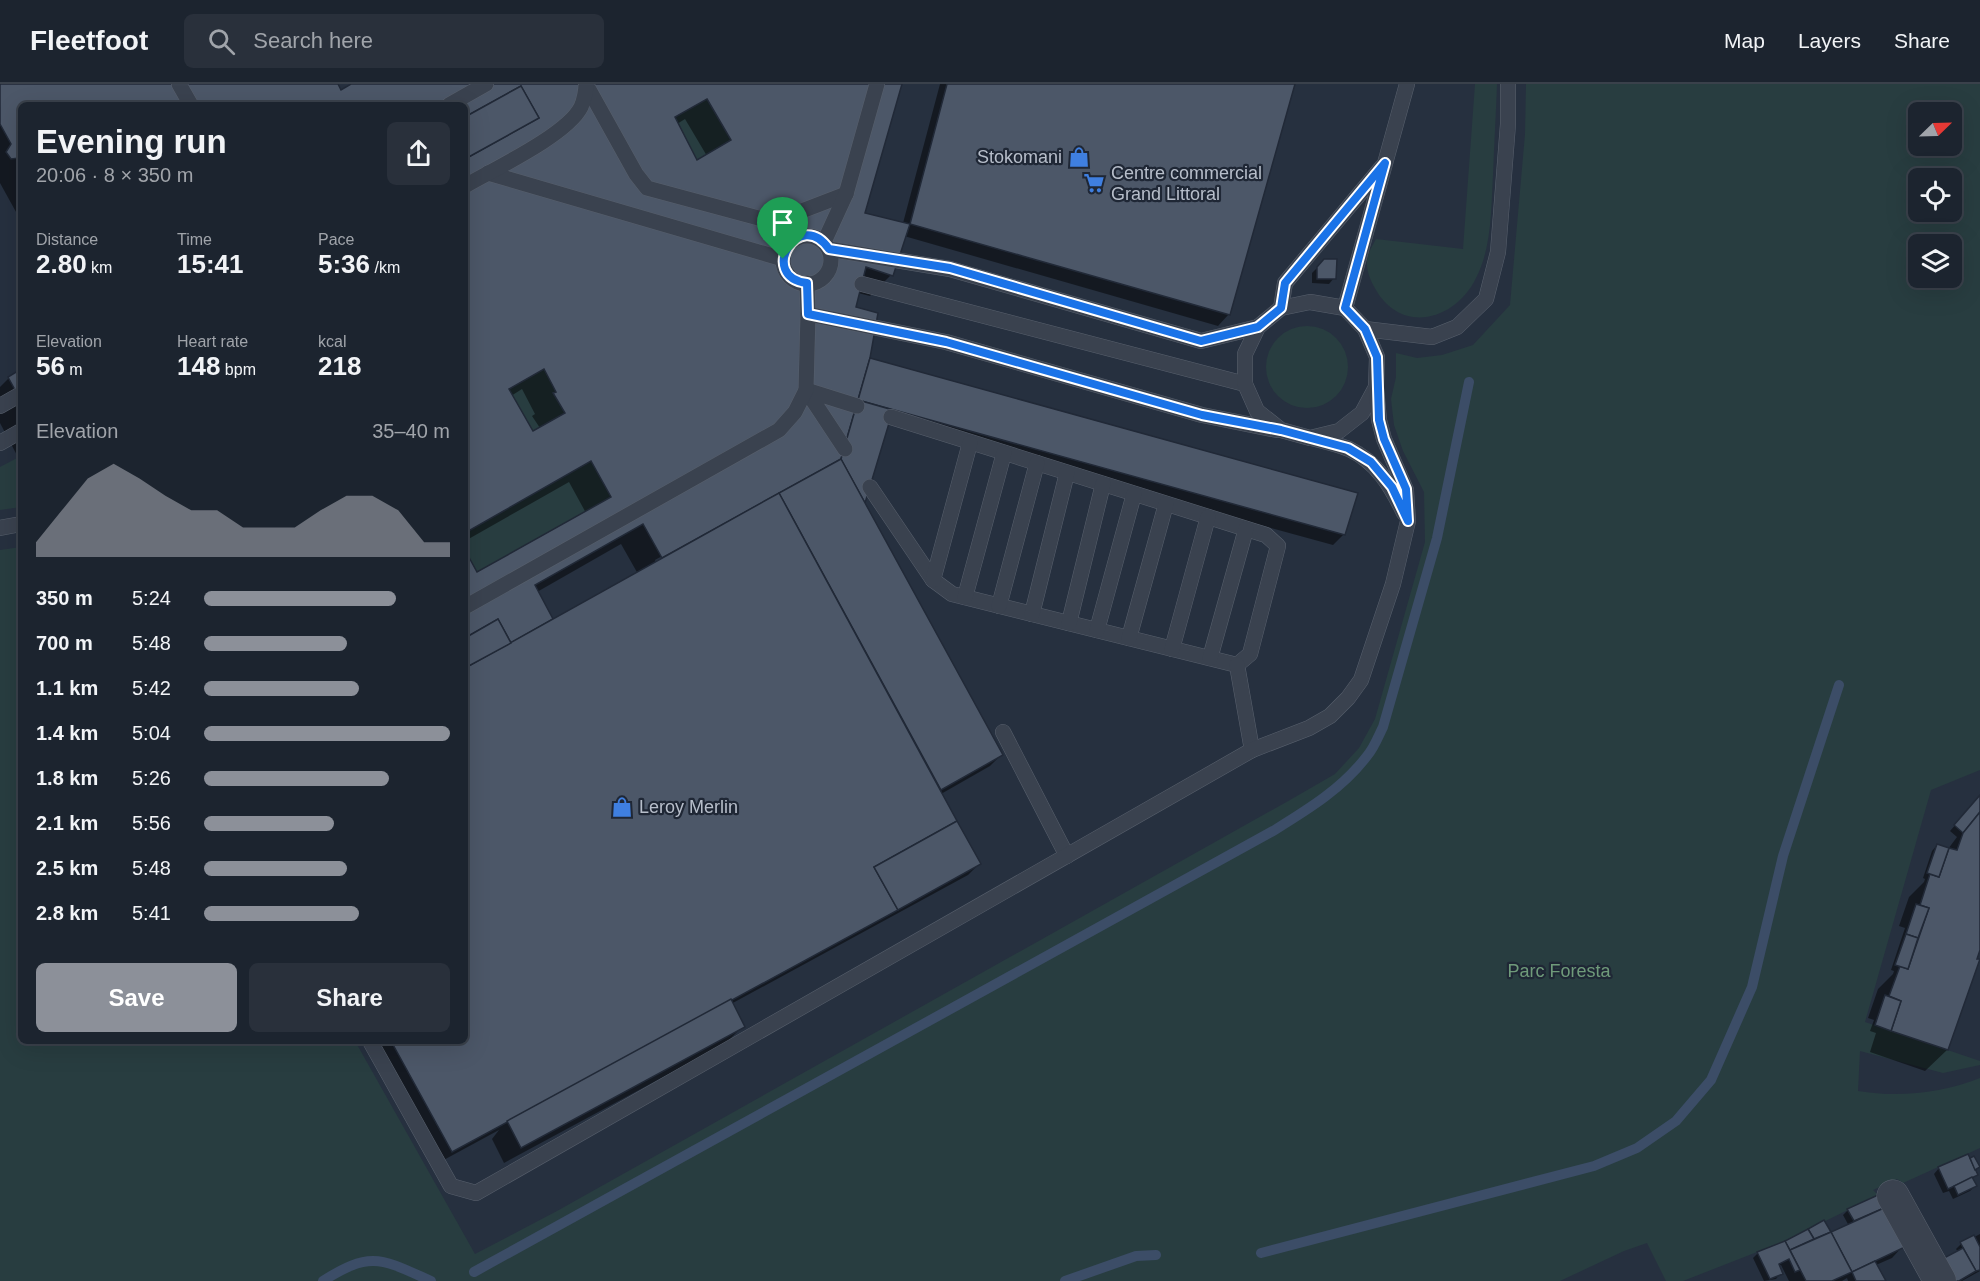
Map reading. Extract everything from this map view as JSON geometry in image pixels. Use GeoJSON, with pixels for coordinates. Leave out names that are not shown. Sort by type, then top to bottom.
{"type":"FeatureCollection","features":[{"type":"Feature","properties":{"kind":"street"},"geometry":{"type":"LineString","coordinates":[[1893,1196],[1940,1281]]}},
{"type":"Feature","properties":{"kind":"lane"},"geometry":{"type":"LineString","coordinates":[[179,84],[189,102]]}},
{"type":"Feature","properties":{"kind":"lane"},"geometry":{"type":"LineString","coordinates":[[454,102],[486,84]]}},
{"type":"Feature","properties":{"kind":"lane"},"geometry":{"type":"LineString","coordinates":[[773,222],[786,252],[784,267],[793,279],[807,283],[815,282],[827,273],[831,265],[826,245],[846,194],[877,84]]}},
{"type":"Feature","properties":{"kind":"lane"},"geometry":{"type":"LineString","coordinates":[[1345,308],[1407,84]]}},
{"type":"Feature","properties":{"kind":"lane"},"geometry":{"type":"LineString","coordinates":[[1365,329],[1432,337],[1457,327],[1486,299],[1498,252],[1508,124],[1508,84]]}},
{"type":"Feature","properties":{"kind":"lane"},"geometry":{"type":"LineString","coordinates":[[586,85],[636,174],[647,188],[773,222],[846,194]]}},
{"type":"Feature","properties":{"kind":"lane"},"geometry":{"type":"LineString","coordinates":[[468,184],[552,136],[581,107],[586,85]]}},
{"type":"Feature","properties":{"kind":"lane"},"geometry":{"type":"LineString","coordinates":[[1281,308],[1285,283],[1385,163]]}},
{"type":"Feature","properties":{"kind":"lane"},"geometry":{"type":"LineString","coordinates":[[488,172],[786,252]]}},
{"type":"Feature","properties":{"kind":"lane"},"geometry":{"type":"LineString","coordinates":[[786,252],[800,237],[809,236],[826,245],[950,268],[1201,341],[1258,327]]}},
{"type":"Feature","properties":{"kind":"lane"},"geometry":{"type":"LineString","coordinates":[[468,605],[779,430],[795,412],[806,390],[807,283]]}},
{"type":"Feature","properties":{"kind":"lane"},"geometry":{"type":"LineString","coordinates":[[862,284],[1245,384]]}},
{"type":"Feature","properties":{"kind":"lane"},"geometry":{"type":"LineString","coordinates":[[372,1044],[451,1186],[476,1193],[1252,750],[1310,728],[1330,716],[1361,680],[1393,584],[1408,521],[1406,489],[1384,439],[1379,420],[1376,387],[1377,357],[1365,329],[1345,308],[1310,302],[1281,308],[1258,327],[1245,354],[1245,384],[1257,411],[1281,430]]}},
{"type":"Feature","properties":{"kind":"lane"},"geometry":{"type":"LineString","coordinates":[[808,314],[946,342],[1202,415],[1281,430],[1348,448],[1371,462],[1392,487],[1408,521]]}},
{"type":"Feature","properties":{"kind":"lane"},"geometry":{"type":"LineString","coordinates":[[1310,438],[1339,431],[1362,413],[1376,387]]}},
{"type":"Feature","properties":{"kind":"lane"},"geometry":{"type":"LineString","coordinates":[[806,390],[857,406]]}},
{"type":"Feature","properties":{"kind":"lane"},"geometry":{"type":"LineString","coordinates":[[806,390],[845,449]]}},
{"type":"Feature","properties":{"kind":"lane"},"geometry":{"type":"LineString","coordinates":[[0,406],[18,396]]}},
{"type":"Feature","properties":{"kind":"lane"},"geometry":{"type":"LineString","coordinates":[[891,417],[1266,535],[1278,546],[1250,654],[1237,665]]}},
{"type":"Feature","properties":{"kind":"lane"},"geometry":{"type":"LineString","coordinates":[[0,443],[18,433]]}},
{"type":"Feature","properties":{"kind":"lane"},"geometry":{"type":"LineString","coordinates":[[933,580],[970,442]]}},
{"type":"Feature","properties":{"kind":"lane"},"geometry":{"type":"LineString","coordinates":[[965,597],[1004,453]]}},
{"type":"Feature","properties":{"kind":"lane"},"geometry":{"type":"LineString","coordinates":[[999,606],[1037,464]]}},
{"type":"Feature","properties":{"kind":"lane"},"geometry":{"type":"LineString","coordinates":[[1032,614],[1067,473]]}},
{"type":"Feature","properties":{"kind":"lane"},"geometry":{"type":"LineString","coordinates":[[1069,624],[1103,484]]}},
{"type":"Feature","properties":{"kind":"lane"},"geometry":{"type":"LineString","coordinates":[[870,487],[933,580],[952,594],[1237,665]]}},
{"type":"Feature","properties":{"kind":"lane"},"geometry":{"type":"LineString","coordinates":[[1097,630],[1134,494]]}},
{"type":"Feature","properties":{"kind":"lane"},"geometry":{"type":"LineString","coordinates":[[1129,638],[1166,504]]}},
{"type":"Feature","properties":{"kind":"lane"},"geometry":{"type":"LineString","coordinates":[[1172,649],[1208,517]]}},
{"type":"Feature","properties":{"kind":"lane"},"geometry":{"type":"LineString","coordinates":[[0,528],[18,525]]}},
{"type":"Feature","properties":{"kind":"lane"},"geometry":{"type":"LineString","coordinates":[[1210,658],[1246,529]]}},
{"type":"Feature","properties":{"kind":"lane"},"geometry":{"type":"LineString","coordinates":[[1237,665],[1252,750]]}},
{"type":"Feature","properties":{"kind":"lane"},"geometry":{"type":"LineString","coordinates":[[1003,732],[1067,856]]}},
{"type":"Feature","properties":{"kind":"green space"},"geometry":{"type":"Polygon","coordinates":[[[1475,84],[1497,84],[1491,214],[1485,254],[1476,278],[1456,304],[1428,317],[1414,317],[1400,313],[1387,304],[1374,287],[1367,268],[1368,255],[1376,239],[1463,249],[1475,84]]]}},
{"type":"Feature","properties":{"kind":"green space","name":"Parc Foresta"},"geometry":{"type":"Polygon","coordinates":[[[1526,84],[1980,84],[1980,770],[1931,790],[1865,1022],[1980,1061],[1980,1065],[1943,1073],[1860,1051],[1858,1091],[1889,1094],[1920,1093],[1936,1091],[1980,1078],[1980,1148],[1903,1183],[1897,1179],[1873,1190],[1878,1195],[1785,1241],[1683,1281],[1666,1281],[1647,1243],[1624,1251],[1560,1281],[0,1281],[0,550],[18,547],[18,1044],[357,1044],[475,1254],[557,1211],[1335,774],[1359,748],[1375,719],[1425,542],[1424,492],[1403,451],[1394,425],[1391,399],[1396,377],[1396,353],[1417,358],[1442,355],[1473,345],[1510,305],[1525,134],[1526,84]]]}},
{"type":"Feature","properties":{"kind":"green space"},"geometry":{"type":"Polygon","coordinates":[[[707,99],[731,140],[697,160],[675,117],[707,99]]]}},
{"type":"Feature","properties":{"kind":"green space"},"geometry":{"type":"Polygon","coordinates":[[[1299,326],[1315,326],[1330,333],[1341,344],[1348,359],[1345,383],[1336,396],[1315,408],[1299,408],[1284,401],[1273,390],[1266,375],[1266,359],[1273,344],[1284,333],[1299,326]]]}},
{"type":"Feature","properties":{"kind":"green space"},"geometry":{"type":"Polygon","coordinates":[[[544,369],[556,392],[553,393],[565,413],[533,431],[509,389],[544,369]]]}},
{"type":"Feature","properties":{"kind":"green space"},"geometry":{"type":"Polygon","coordinates":[[[18,458],[18,507],[0,510],[0,467],[18,458]]]}},
{"type":"Feature","properties":{"kind":"green space"},"geometry":{"type":"Polygon","coordinates":[[[591,461],[611,497],[477,572],[468,556],[468,531],[591,461]]]}},
{"type":"Feature","properties":{"kind":"building"},"geometry":{"type":"Polygon","coordinates":[[[0,84],[338,84],[341,90],[351,84],[902,84],[865,213],[910,224],[893,276],[866,267],[856,307],[878,313],[870,358],[841,459],[662,558],[643,524],[535,585],[553,619],[511,643],[498,619],[468,636],[468,556],[477,572],[611,497],[591,461],[468,531],[468,157],[539,118],[521,86],[468,115],[468,102],[18,102],[18,158],[11,159],[6,152],[11,144],[0,124],[0,84]],[[707,99],[675,117],[697,160],[731,140],[707,99]],[[544,369],[509,389],[533,431],[565,413],[553,393],[556,392],[544,369]]]}},
{"type":"Feature","properties":{"kind":"building","name":"Centre commercial Grand Littoral"},"geometry":{"type":"Polygon","coordinates":[[[947,84],[1295,84],[1230,315],[910,224],[947,84]]]}},
{"type":"Feature","properties":{"kind":"building"},"geometry":{"type":"Polygon","coordinates":[[[521,86],[539,118],[468,157],[468,115],[521,86]]]}},
{"type":"Feature","properties":{"kind":"building"},"geometry":{"type":"Polygon","coordinates":[[[1324,259],[1337,259],[1336,279],[1317,279],[1317,267],[1324,259]]]}},
{"type":"Feature","properties":{"kind":"building"},"geometry":{"type":"Polygon","coordinates":[[[870,358],[1358,493],[1345,535],[858,400],[870,358]]]}},
{"type":"Feature","properties":{"kind":"building"},"geometry":{"type":"Polygon","coordinates":[[[18,371],[18,395],[8,377],[18,371]]]}},
{"type":"Feature","properties":{"kind":"building"},"geometry":{"type":"Polygon","coordinates":[[[858,400],[893,410],[865,503],[841,459],[858,400]]]}},
{"type":"Feature","properties":{"kind":"building"},"geometry":{"type":"Polygon","coordinates":[[[841,459],[1003,755],[941,790],[779,493],[841,459]]]}},
{"type":"Feature","properties":{"kind":"building"},"geometry":{"type":"Polygon","coordinates":[[[779,493],[957,821],[874,867],[898,910],[452,1152],[393,1044],[468,1044],[468,666],[779,493]]]}},
{"type":"Feature","properties":{"kind":"building"},"geometry":{"type":"Polygon","coordinates":[[[498,619],[511,643],[468,666],[468,636],[498,619]]]}},
{"type":"Feature","properties":{"kind":"building"},"geometry":{"type":"Polygon","coordinates":[[[1980,795],[1980,812],[1963,833],[1954,825],[1980,795]]]}},
{"type":"Feature","properties":{"kind":"building"},"geometry":{"type":"Polygon","coordinates":[[[1980,812],[1980,950],[1977,959],[1980,959],[1948,1050],[1891,1031],[1901,1001],[1889,996],[1900,966],[1908,969],[1929,908],[1920,905],[1930,874],[1939,877],[1949,848],[1957,850],[1963,833],[1980,812]]]}},
{"type":"Feature","properties":{"kind":"building"},"geometry":{"type":"Polygon","coordinates":[[[957,821],[981,864],[898,910],[874,867],[957,821]]]}},
{"type":"Feature","properties":{"kind":"building"},"geometry":{"type":"Polygon","coordinates":[[[1937,844],[1949,848],[1939,877],[1927,873],[1937,844]]]}},
{"type":"Feature","properties":{"kind":"building"},"geometry":{"type":"Polygon","coordinates":[[[1916,904],[1929,908],[1918,938],[1906,934],[1916,904]]]}},
{"type":"Feature","properties":{"kind":"building"},"geometry":{"type":"Polygon","coordinates":[[[1906,934],[1918,938],[1908,969],[1895,965],[1906,934]]]}},
{"type":"Feature","properties":{"kind":"building"},"geometry":{"type":"Polygon","coordinates":[[[1885,995],[1901,1001],[1891,1031],[1875,1025],[1885,995]]]}},
{"type":"Feature","properties":{"kind":"building"},"geometry":{"type":"Polygon","coordinates":[[[731,999],[745,1027],[521,1148],[507,1121],[731,999]]]}},
{"type":"Feature","properties":{"kind":"building"},"geometry":{"type":"Polygon","coordinates":[[[1968,1154],[1978,1175],[1948,1189],[1938,1167],[1968,1154]]]}},
{"type":"Feature","properties":{"kind":"building"},"geometry":{"type":"Polygon","coordinates":[[[1974,1156],[1980,1167],[1975,1170],[1970,1158],[1974,1156]]]}},
{"type":"Feature","properties":{"kind":"building"},"geometry":{"type":"Polygon","coordinates":[[[1972,1177],[1977,1186],[1958,1195],[1954,1186],[1972,1177]]]}},
{"type":"Feature","properties":{"kind":"building"},"geometry":{"type":"Polygon","coordinates":[[[1878,1195],[1884,1208],[1854,1221],[1847,1209],[1878,1195]]]}},
{"type":"Feature","properties":{"kind":"building"},"geometry":{"type":"Polygon","coordinates":[[[1884,1208],[1905,1247],[1852,1272],[1831,1232],[1884,1208]]]}},
{"type":"Feature","properties":{"kind":"building"},"geometry":{"type":"Polygon","coordinates":[[[1824,1220],[1831,1232],[1814,1239],[1808,1229],[1824,1220]]]}},
{"type":"Feature","properties":{"kind":"building"},"geometry":{"type":"Polygon","coordinates":[[[1808,1229],[1814,1239],[1790,1250],[1785,1241],[1808,1229]]]}},
{"type":"Feature","properties":{"kind":"building"},"geometry":{"type":"Polygon","coordinates":[[[1831,1232],[1852,1272],[1832,1281],[1806,1281],[1790,1250],[1831,1232]]]}},
{"type":"Feature","properties":{"kind":"building"},"geometry":{"type":"Polygon","coordinates":[[[1974,1235],[1980,1247],[1980,1270],[1976,1271],[1960,1242],[1974,1235]]]}},
{"type":"Feature","properties":{"kind":"building"},"geometry":{"type":"Polygon","coordinates":[[[1785,1241],[1800,1270],[1795,1272],[1789,1259],[1779,1264],[1783,1274],[1770,1279],[1757,1252],[1785,1241]]]}},
{"type":"Feature","properties":{"kind":"building"},"geometry":{"type":"Polygon","coordinates":[[[1963,1248],[1976,1271],[1959,1281],[1954,1281],[1942,1259],[1963,1248]]]}},
{"type":"Feature","properties":{"kind":"building"},"geometry":{"type":"Polygon","coordinates":[[[1875,1261],[1886,1281],[1856,1281],[1852,1272],[1875,1261]]]}},
{"type":"Feature","properties":{"kind":"waterway"},"geometry":{"type":"LineString","coordinates":[[474,1272],[1273,831],[1311,807],[1347,779],[1369,753],[1383,727],[1437,538],[1469,382]]}},
{"type":"Feature","properties":{"kind":"waterway"},"geometry":{"type":"LineString","coordinates":[[1261,1253],[1594,1166],[1637,1148],[1676,1121],[1711,1080],[1752,987],[1783,856],[1839,685]]}},
{"type":"Feature","properties":{"kind":"waterway"},"geometry":{"type":"LineString","coordinates":[[1065,1281],[1136,1256],[1156,1255]]}},
{"type":"Feature","properties":{"kind":"waterway"},"geometry":{"type":"LineString","coordinates":[[323,1281],[353,1265],[377,1261],[400,1267],[431,1281]]}},
{"type":"Feature","properties":{"kind":"place","name":"Stokomani"},"geometry":{"type":"Point","coordinates":[1079,157]}},
{"type":"Feature","properties":{"kind":"place","name":"Centre commercial Grand Littoral"},"geometry":{"type":"Point","coordinates":[1094,183]}},
{"type":"Feature","properties":{"kind":"place","name":"Leroy Merlin"},"geometry":{"type":"Point","coordinates":[622,807]}},
{"type":"Feature","properties":{"kind":"route"},"geometry":{"type":"LineString","coordinates":[[1385,163],[1345,308],[1365,329],[1377,357],[1376,387],[1379,420],[1384,439],[1406,489],[1408,521],[1392,487],[1371,462],[1348,448],[1281,430],[1202,415],[946,342],[808,314],[807,283],[793,279],[784,267],[783,259],[784,252],[793,240],[809,236],[824,242],[829,249],[950,268],[1201,341],[1258,327],[1281,308],[1285,283],[1385,163]]}}]}
